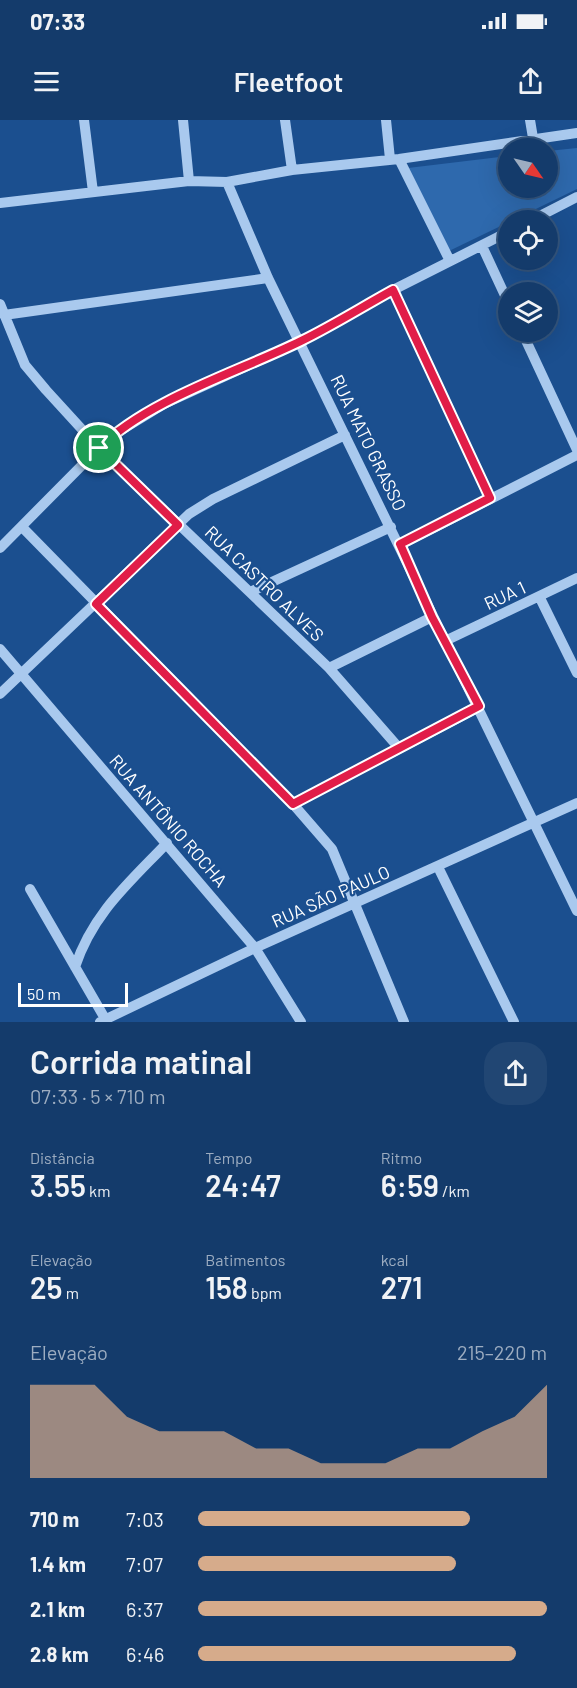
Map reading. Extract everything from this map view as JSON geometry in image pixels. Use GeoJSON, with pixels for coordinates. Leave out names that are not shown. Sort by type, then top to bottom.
{"type":"FeatureCollection","features":[{"type":"Feature","properties":{"kind":"street"},"geometry":{"type":"LineString","coordinates":[[84,120],[93,192]]}},
{"type":"Feature","properties":{"kind":"street"},"geometry":{"type":"LineString","coordinates":[[183,120],[189,181]]}},
{"type":"Feature","properties":{"kind":"street"},"geometry":{"type":"LineString","coordinates":[[285,120],[292,170]]}},
{"type":"Feature","properties":{"kind":"street"},"geometry":{"type":"LineString","coordinates":[[386,120],[395,159],[450,261]]}},
{"type":"Feature","properties":{"kind":"street"},"geometry":{"type":"LineString","coordinates":[[530,120],[533,138],[577,134]]}},
{"type":"Feature","properties":{"kind":"street"},"geometry":{"type":"LineString","coordinates":[[0,203],[189,181],[227,182],[292,170],[395,159],[498,143]]}},
{"type":"Feature","properties":{"kind":"street","name":"RUA MATO GRASSO"},"geometry":{"type":"LineString","coordinates":[[227,182],[268,278],[400,544],[432,617],[479,706],[577,911]]}},
{"type":"Feature","properties":{"kind":"street"},"geometry":{"type":"LineString","coordinates":[[556,210],[575,202]]}},
{"type":"Feature","properties":{"kind":"street"},"geometry":{"type":"LineString","coordinates":[[0,548],[110,437],[164,404],[300,342],[393,290],[498,237]]}},
{"type":"Feature","properties":{"kind":"street"},"geometry":{"type":"LineString","coordinates":[[482,246],[499,282]]}},
{"type":"Feature","properties":{"kind":"street"},"geometry":{"type":"LineString","coordinates":[[4,315],[268,278]]}},
{"type":"Feature","properties":{"kind":"street"},"geometry":{"type":"LineString","coordinates":[[393,290],[490,498]]}},
{"type":"Feature","properties":{"kind":"street","name":"RUA CASTRO ALVES"},"geometry":{"type":"LineString","coordinates":[[0,304],[25,365],[99,448],[329,668],[399,748]]}},
{"type":"Feature","properties":{"kind":"street"},"geometry":{"type":"LineString","coordinates":[[527,342],[577,450]]}},
{"type":"Feature","properties":{"kind":"street"},"geometry":{"type":"LineString","coordinates":[[0,694],[180,523],[202,505],[345,435]]}},
{"type":"Feature","properties":{"kind":"street"},"geometry":{"type":"LineString","coordinates":[[400,544],[577,455]]}},
{"type":"Feature","properties":{"kind":"street"},"geometry":{"type":"LineString","coordinates":[[22,527],[293,804],[332,849],[357,904],[404,1022]]}},
{"type":"Feature","properties":{"kind":"street"},"geometry":{"type":"LineString","coordinates":[[250,592],[391,527]]}},
{"type":"Feature","properties":{"kind":"street","name":"RUA 1"},"geometry":{"type":"LineString","coordinates":[[446,641],[540,598],[577,578]]}},
{"type":"Feature","properties":{"kind":"street"},"geometry":{"type":"LineString","coordinates":[[540,598],[577,673]]}},
{"type":"Feature","properties":{"kind":"street"},"geometry":{"type":"LineString","coordinates":[[329,668],[432,617]]}},
{"type":"Feature","properties":{"kind":"street","name":"RUA ANTÔNIO ROCHA"},"geometry":{"type":"LineString","coordinates":[[0,649],[255,948],[300,1022]]}},
{"type":"Feature","properties":{"kind":"street"},"geometry":{"type":"LineString","coordinates":[[293,804],[479,706]]}},
{"type":"Feature","properties":{"kind":"street","name":"RUA SÃO PAULO"},"geometry":{"type":"LineString","coordinates":[[104,1021],[255,948],[577,803]]}},
{"type":"Feature","properties":{"kind":"street"},"geometry":{"type":"LineString","coordinates":[[75,967],[84,940],[98,918],[167,843]]}},
{"type":"Feature","properties":{"kind":"street"},"geometry":{"type":"LineString","coordinates":[[438,867],[514,1022]]}},
{"type":"Feature","properties":{"kind":"street"},"geometry":{"type":"LineString","coordinates":[[30,889],[104,1021]]}},
{"type":"Feature","properties":{"kind":"shaded area"},"geometry":{"type":"Polygon","coordinates":[[[577,148],[577,189],[534,210],[498,210],[498,227],[449,251],[408,168],[498,157],[498,198],[558,198],[558,150],[577,148]]]}},
{"type":"Feature","properties":{"kind":"route"},"geometry":{"type":"LineString","coordinates":[[393,290],[490,498],[400,544],[432,617],[479,706],[293,804],[96,604],[178,525],[99,448],[110,437],[164,404],[300,342],[393,290]]}}]}
